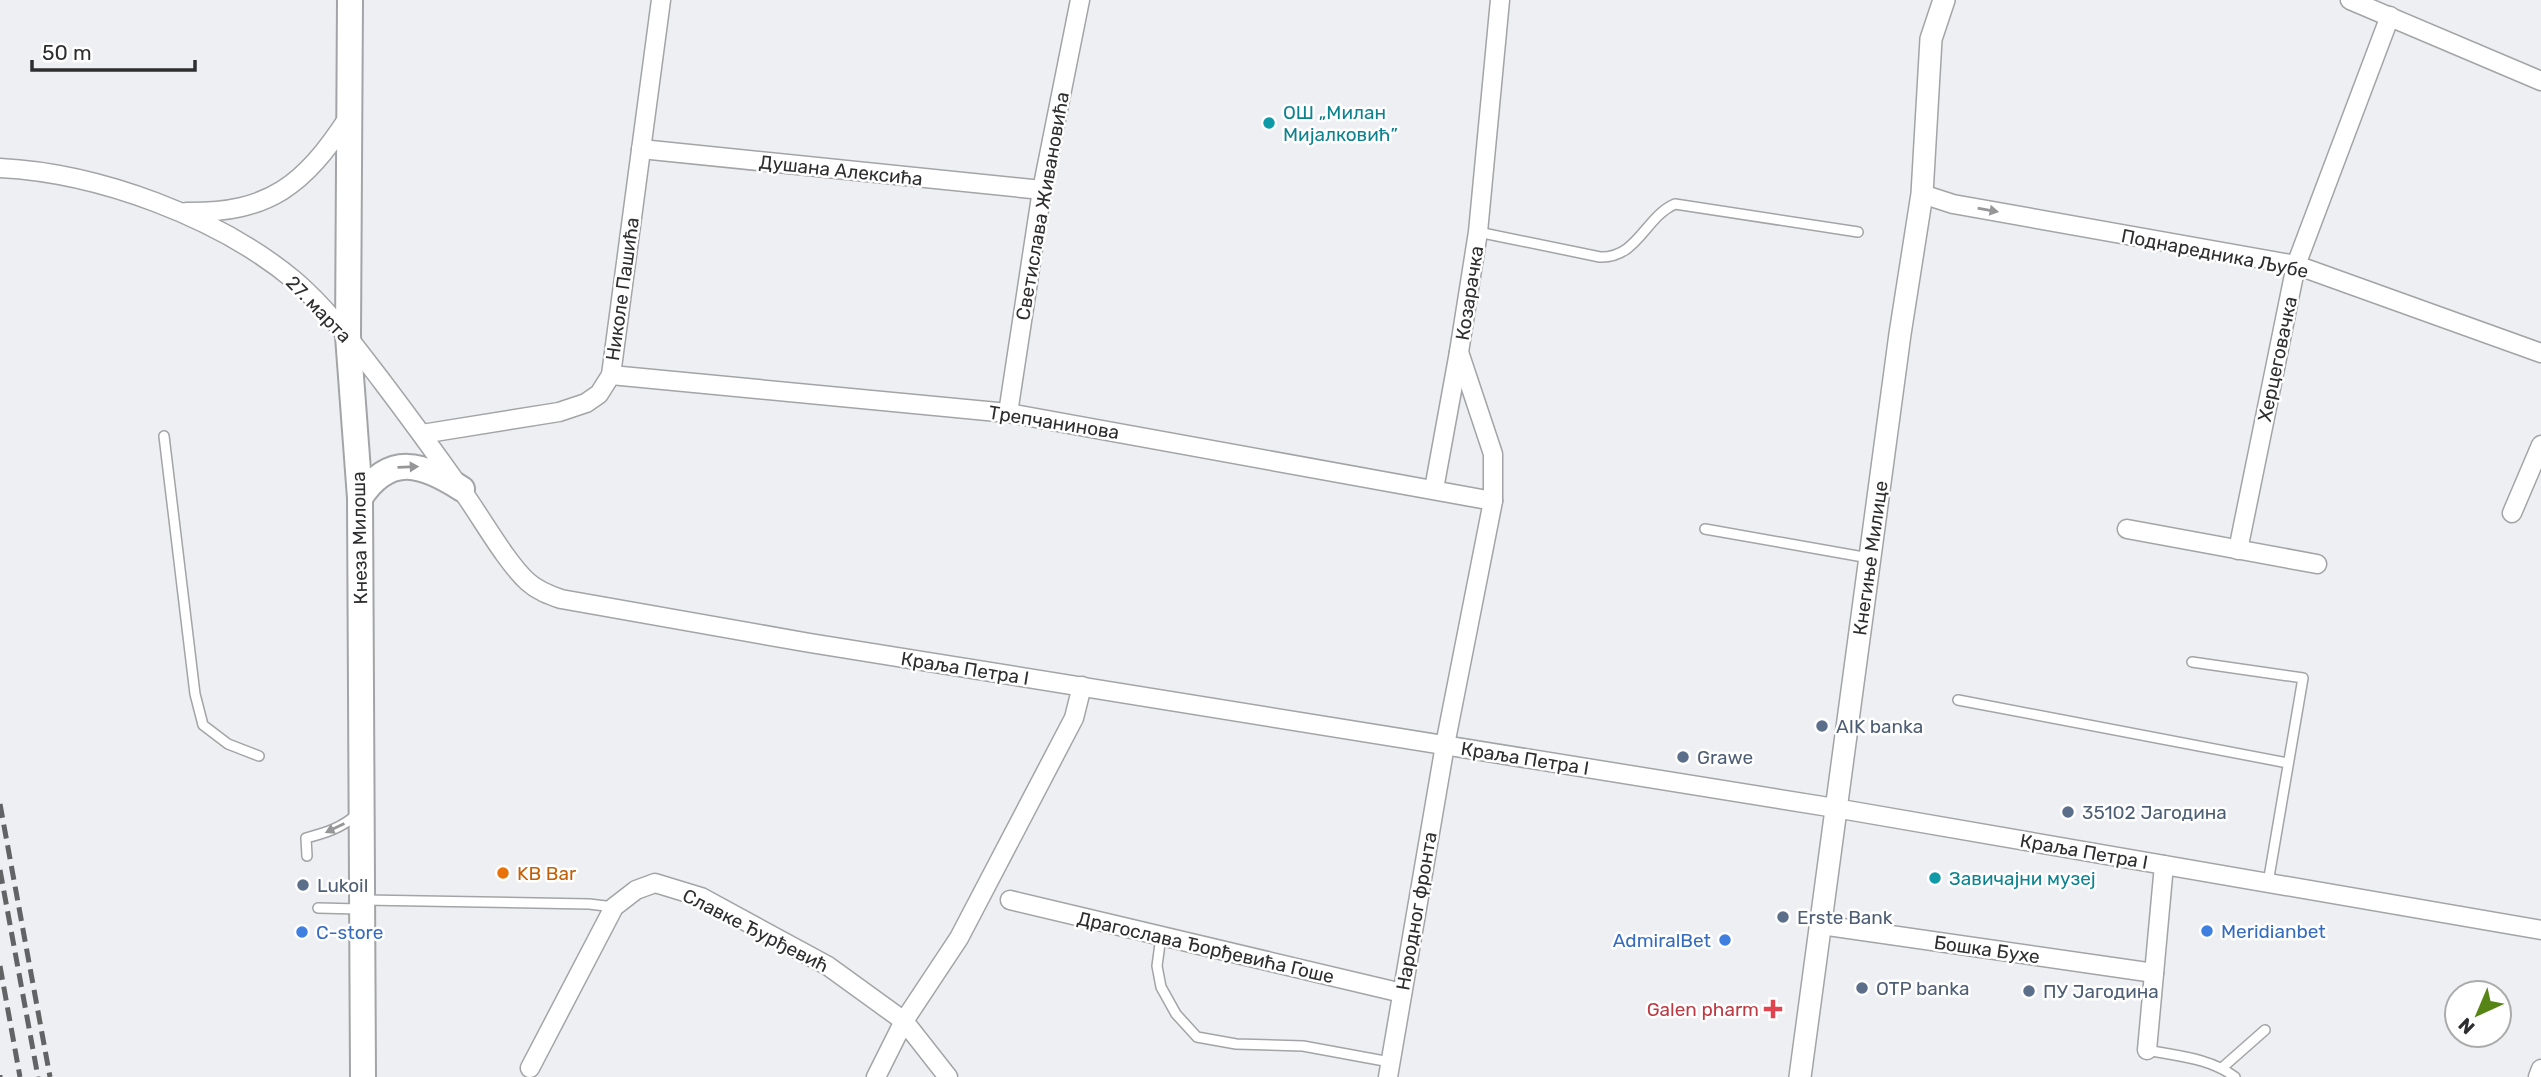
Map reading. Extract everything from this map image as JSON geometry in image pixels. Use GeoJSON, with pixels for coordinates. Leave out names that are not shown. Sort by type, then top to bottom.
{"type":"FeatureCollection","features":[{"type":"Feature","properties":{"kind":"main road","name":"Кнеза Милоша"},"geometry":{"type":"LineString","coordinates":[[350,0],[348,336],[360,498],[363,1077]]}},
{"type":"Feature","properties":{"kind":"main road"},"geometry":{"type":"LineString","coordinates":[[360,498],[367,486],[382,474],[404,466],[420,467],[440,475],[461,489]]}},
{"type":"Feature","properties":{"kind":"street","name":"Николе Пашића"},"geometry":{"type":"LineString","coordinates":[[422,434],[568,409],[586,403],[599,394],[611,375],[661,0]]}},
{"type":"Feature","properties":{"kind":"street","name":"Светислава Живановића"},"geometry":{"type":"LineString","coordinates":[[1008,413],[1042,190],[1080,0]]}},
{"type":"Feature","properties":{"kind":"street","name":"Козарачка"},"geometry":{"type":"LineString","coordinates":[[1445,745],[1493,501],[1493,454],[1459,352],[1478,232],[1500,0]]}},
{"type":"Feature","properties":{"kind":"street"},"geometry":{"type":"LineString","coordinates":[[1926,0],[1931,39]]}},
{"type":"Feature","properties":{"kind":"street"},"geometry":{"type":"LineString","coordinates":[[1931,39],[1944,0]]}},
{"type":"Feature","properties":{"kind":"street"},"geometry":{"type":"LineString","coordinates":[[2350,0],[2541,81]]}},
{"type":"Feature","properties":{"kind":"street","name":"Херцеговачка"},"geometry":{"type":"LineString","coordinates":[[2238,550],[2296,265],[2390,16]]}},
{"type":"Feature","properties":{"kind":"street","name":"Кнегиње Милице"},"geometry":{"type":"LineString","coordinates":[[1800,1077],[1869,558],[1922,194],[1931,39]]}},
{"type":"Feature","properties":{"kind":"street"},"geometry":{"type":"LineString","coordinates":[[183,212],[236,208],[255,204],[280,193],[313,166],[348,118]]}},
{"type":"Feature","properties":{"kind":"street","name":"Душана Алексића"},"geometry":{"type":"LineString","coordinates":[[641,149],[1042,190]]}},
{"type":"Feature","properties":{"kind":"street","name":"27. марта"},"geometry":{"type":"LineString","coordinates":[[0,168],[55,175],[127,193],[183,212],[275,266],[321,306],[348,336],[422,434],[518,570],[538,590]]}},
{"type":"Feature","properties":{"kind":"street","name":"Поднаредника Љубе"},"geometry":{"type":"LineString","coordinates":[[1922,194],[1953,204],[2296,265],[2541,353]]}},
{"type":"Feature","properties":{"kind":"street"},"geometry":{"type":"LineString","coordinates":[[1434,489],[1459,352]]}},
{"type":"Feature","properties":{"kind":"street","name":"Трепчанинова"},"geometry":{"type":"LineString","coordinates":[[611,375],[1008,413],[1493,501]]}},
{"type":"Feature","properties":{"kind":"street"},"geometry":{"type":"LineString","coordinates":[[2512,513],[2541,445]]}},
{"type":"Feature","properties":{"kind":"street"},"geometry":{"type":"LineString","coordinates":[[2127,529],[2317,564]]}},
{"type":"Feature","properties":{"kind":"street","name":"Краља Петра I"},"geometry":{"type":"LineString","coordinates":[[538,590],[561,599],[652,617],[1835,808],[2541,930]]}},
{"type":"Feature","properties":{"kind":"street"},"geometry":{"type":"LineString","coordinates":[[876,1077],[904,1021],[959,938],[1074,718],[1082,686]]}},
{"type":"Feature","properties":{"kind":"street","name":"Народног фронта"},"geometry":{"type":"LineString","coordinates":[[1389,1070],[1445,745]]}},
{"type":"Feature","properties":{"kind":"street"},"geometry":{"type":"LineString","coordinates":[[2147,1050],[2164,865]]}},
{"type":"Feature","properties":{"kind":"street","name":"Славке Ђурђевић"},"geometry":{"type":"LineString","coordinates":[[530,1068],[614,907],[636,890],[654,883],[701,897],[828,966],[904,1021],[948,1077]]}},
{"type":"Feature","properties":{"kind":"street","name":"Драгослава Ђорђевића Гоше"},"geometry":{"type":"LineString","coordinates":[[1010,900],[1402,993]]}},
{"type":"Feature","properties":{"kind":"street","name":"Бошка Бухе"},"geometry":{"type":"LineString","coordinates":[[1821,925],[2154,973]]}},
{"type":"Feature","properties":{"kind":"street","name":"Краља Петра I"},"geometry":{"type":"LineString","coordinates":[[2512,926],[2541,944]]}},
{"type":"Feature","properties":{"kind":"street"},"geometry":{"type":"LineString","coordinates":[[2538,1077],[2541,1069]]}},
{"type":"Feature","properties":{"kind":"lane"},"geometry":{"type":"LineString","coordinates":[[1478,232],[1613,258],[1638,241],[1662,210],[1675,204],[1858,232]]}},
{"type":"Feature","properties":{"kind":"lane"},"geometry":{"type":"LineString","coordinates":[[164,436],[195,694],[202,724],[228,744],[258,756]]}},
{"type":"Feature","properties":{"kind":"lane"},"geometry":{"type":"LineString","coordinates":[[1705,529],[1869,558]]}},
{"type":"Feature","properties":{"kind":"lane"},"geometry":{"type":"LineString","coordinates":[[2192,662],[2302,678],[2268,883]]}},
{"type":"Feature","properties":{"kind":"lane"},"geometry":{"type":"LineString","coordinates":[[1958,700],[2288,763]]}},
{"type":"Feature","properties":{"kind":"lane"},"geometry":{"type":"LineString","coordinates":[[307,856],[306,838],[345,825],[361,810]]}},
{"type":"Feature","properties":{"kind":"lane"},"geometry":{"type":"LineString","coordinates":[[318,908],[362,904],[589,904],[614,907]]}},
{"type":"Feature","properties":{"kind":"lane"},"geometry":{"type":"LineString","coordinates":[[1161,936],[1157,966],[1161,987],[1176,1014],[1197,1037],[1236,1044],[1303,1046],[1389,1070]]}},
{"type":"Feature","properties":{"kind":"lane"},"geometry":{"type":"LineString","coordinates":[[2222,1067],[2265,1030]]}},
{"type":"Feature","properties":{"kind":"lane"},"geometry":{"type":"LineString","coordinates":[[2147,1050],[2222,1067],[2235,1077]]}},
{"type":"Feature","properties":{"kind":"railway"},"geometry":{"type":"LineString","coordinates":[[0,804],[50,1077]]}},
{"type":"Feature","properties":{"kind":"railway"},"geometry":{"type":"LineString","coordinates":[[0,870],[38,1077]]}},
{"type":"Feature","properties":{"kind":"railway"},"geometry":{"type":"LineString","coordinates":[[0,966],[20,1077]]}},
{"type":"Feature","properties":{"kind":"place","name":"ОШ „Милан Мијалковић”"},"geometry":{"type":"Point","coordinates":[1269,123]}},
{"type":"Feature","properties":{"kind":"place","name":"AIK banka"},"geometry":{"type":"Point","coordinates":[1822,726]}},
{"type":"Feature","properties":{"kind":"place","name":"Grawe"},"geometry":{"type":"Point","coordinates":[1683,757]}},
{"type":"Feature","properties":{"kind":"place","name":"35102 Јагодина"},"geometry":{"type":"Point","coordinates":[2068,812]}},
{"type":"Feature","properties":{"kind":"place","name":"KB Bar"},"geometry":{"type":"Point","coordinates":[503,873]}},
{"type":"Feature","properties":{"kind":"place","name":"Завичајни музеј"},"geometry":{"type":"Point","coordinates":[1935,878]}},
{"type":"Feature","properties":{"kind":"place","name":"Lukoil"},"geometry":{"type":"Point","coordinates":[303,885]}},
{"type":"Feature","properties":{"kind":"place","name":"Erste Bank"},"geometry":{"type":"Point","coordinates":[1783,917]}},
{"type":"Feature","properties":{"kind":"place","name":"Meridianbet"},"geometry":{"type":"Point","coordinates":[2207,931]}},
{"type":"Feature","properties":{"kind":"place","name":"C-store"},"geometry":{"type":"Point","coordinates":[302,932]}},
{"type":"Feature","properties":{"kind":"place","name":"AdmiralBet"},"geometry":{"type":"Point","coordinates":[1725,940]}},
{"type":"Feature","properties":{"kind":"place","name":"OTP banka"},"geometry":{"type":"Point","coordinates":[1862,988]}},
{"type":"Feature","properties":{"kind":"place","name":"ПУ Јагодина"},"geometry":{"type":"Point","coordinates":[2029,991]}},
{"type":"Feature","properties":{"kind":"place","name":"Galen pharm"},"geometry":{"type":"Point","coordinates":[1773,1009]}}]}
